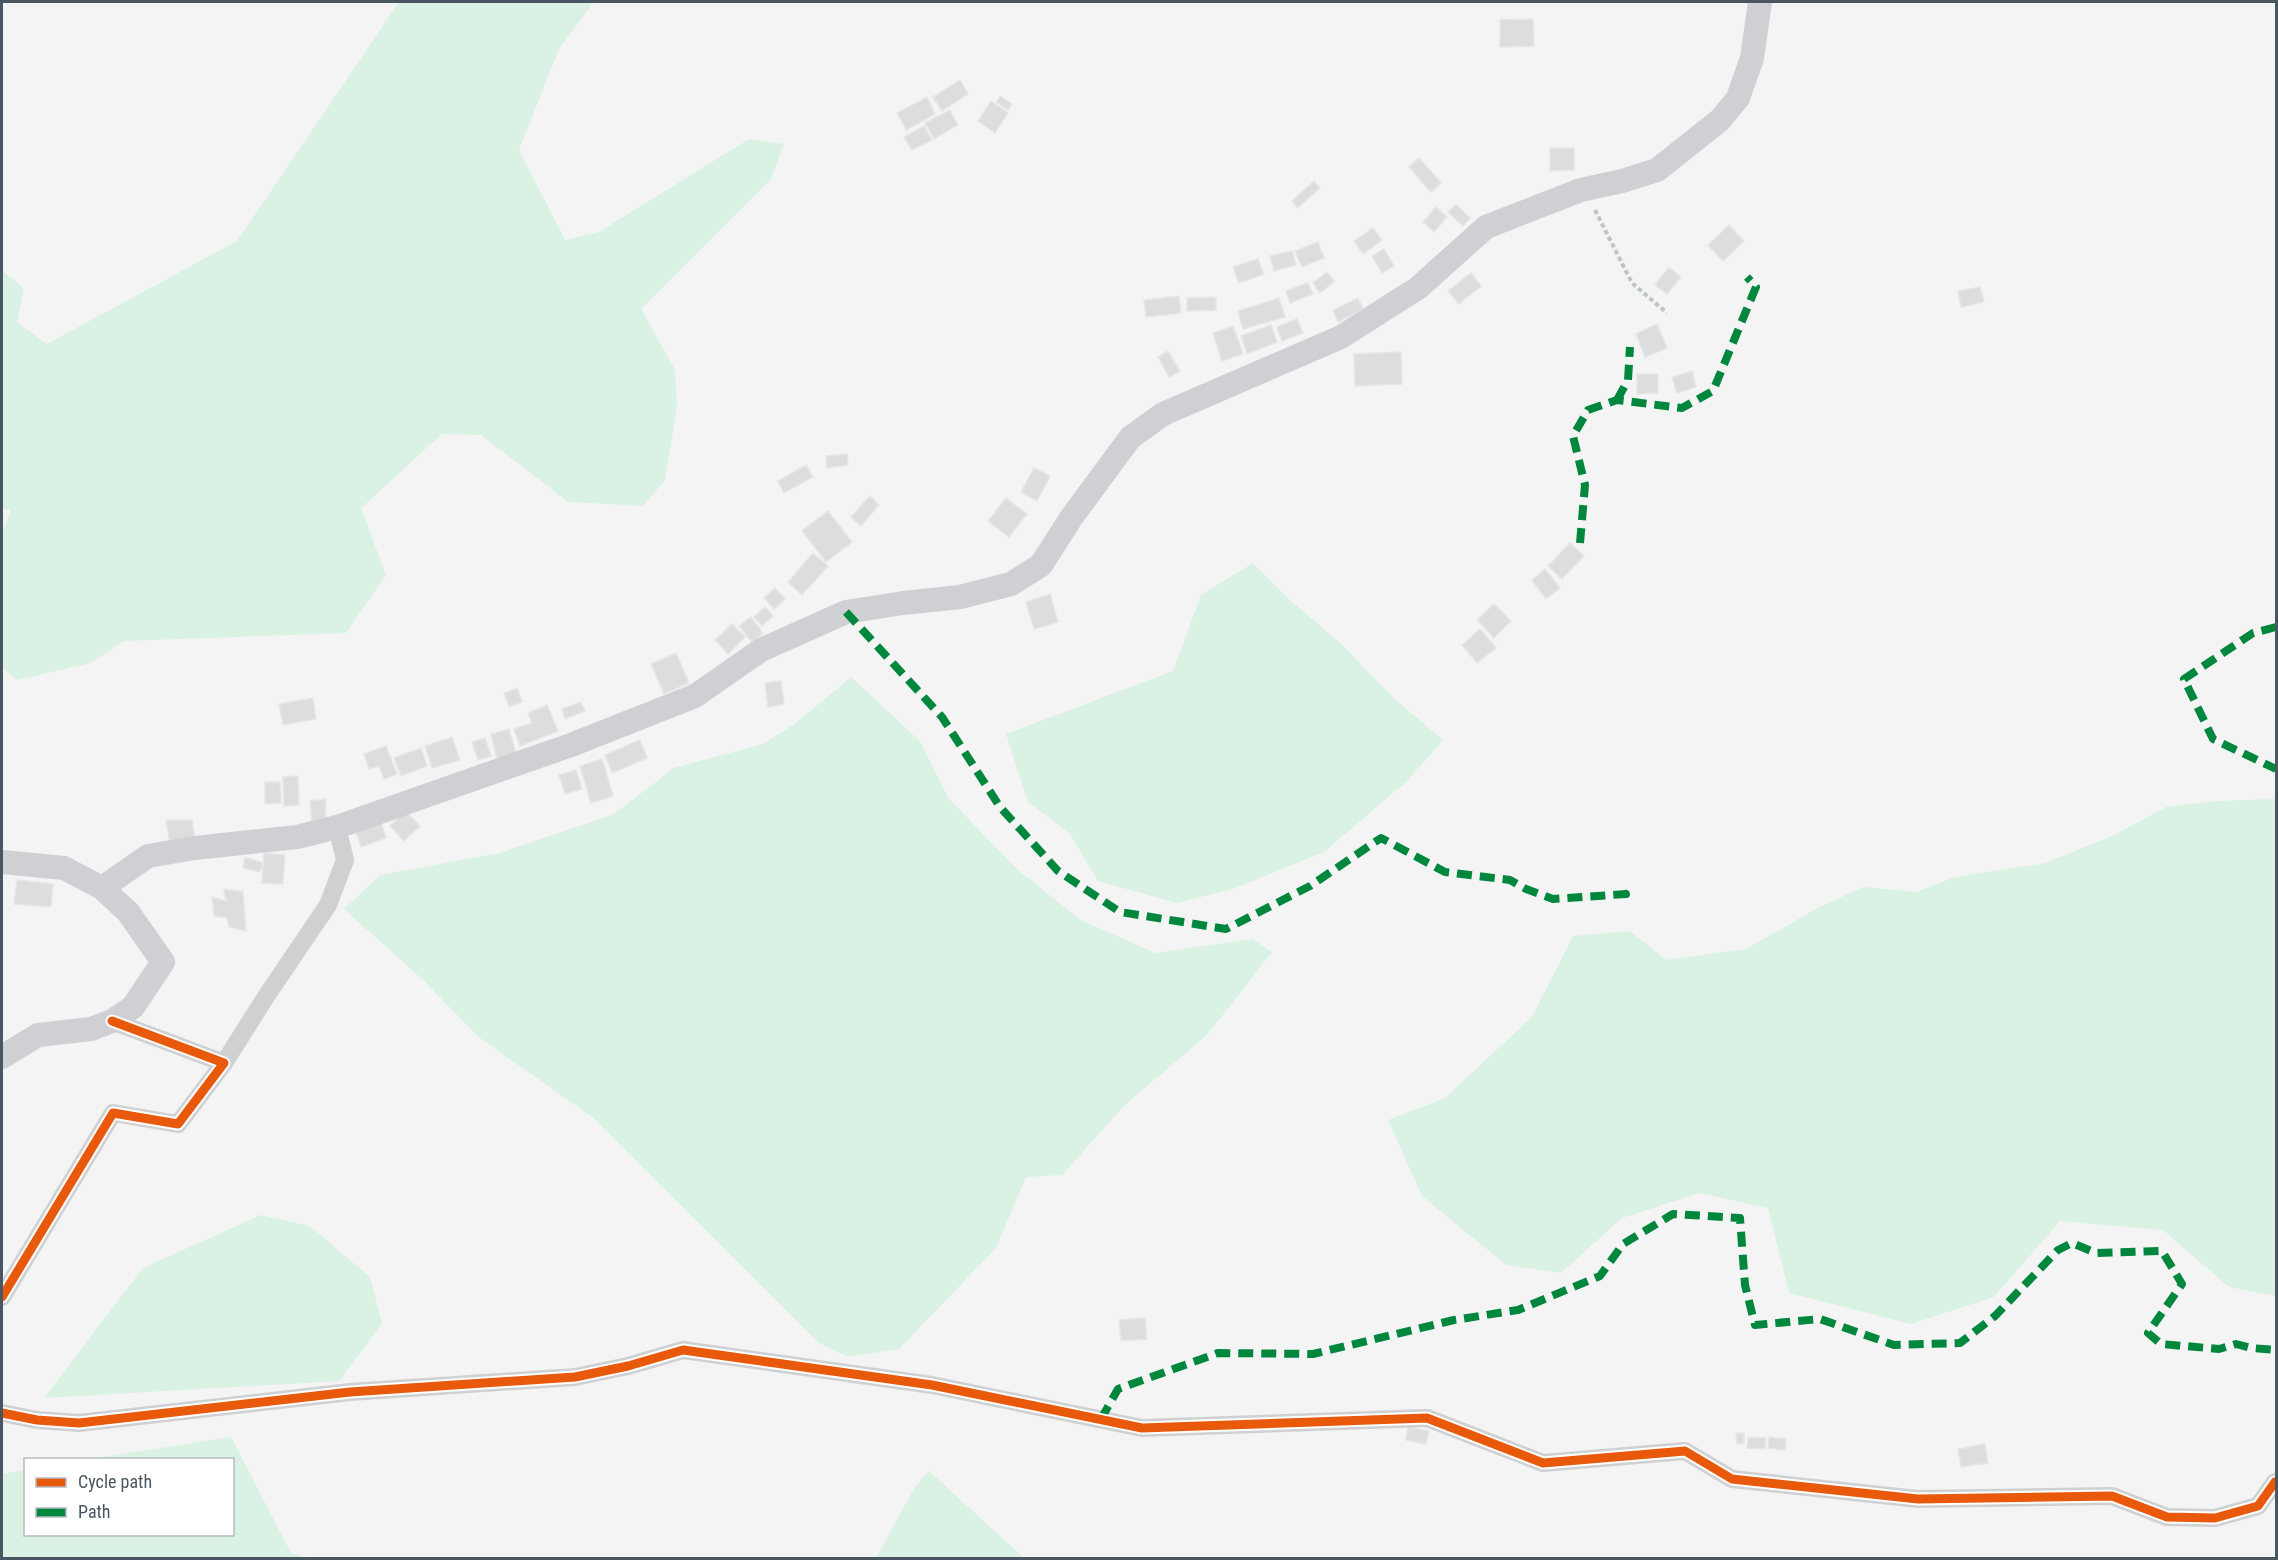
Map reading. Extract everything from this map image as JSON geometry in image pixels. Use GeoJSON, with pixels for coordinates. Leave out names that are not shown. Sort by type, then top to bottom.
{"type":"FeatureCollection","features":[{"type":"Feature","properties":{"kind":"main road"},"geometry":{"type":"LineString","coordinates":[[102,888],[148,856],[195,848],[297,837],[338,827],[571,745],[695,696],[761,650],[846,612],[960,597],[1011,584],[1041,566],[1071,518],[1130,438],[1163,414],[1341,336],[1418,288],[1486,227],[1581,190],[1657,170],[1720,120],[1737,98],[1752,58],[1760,2]]}},
{"type":"Feature","properties":{"kind":"main road"},"geometry":{"type":"LineString","coordinates":[[2,862],[64,868],[102,888],[128,912],[163,962],[133,1006],[112,1021],[91,1029],[38,1035],[2,1057]]}},
{"type":"Feature","properties":{"kind":"street"},"geometry":{"type":"LineString","coordinates":[[2,1297],[113,1113],[178,1125],[224,1063],[328,904],[345,860],[338,827]]}},
{"type":"Feature","properties":{"kind":"street"},"geometry":{"type":"LineString","coordinates":[[112,1021],[224,1063]]}},
{"type":"Feature","properties":{"kind":"street"},"geometry":{"type":"LineString","coordinates":[[2,1413],[37,1420],[79,1423],[350,1392],[575,1377],[628,1366],[683,1350],[932,1385],[1142,1428],[1427,1418],[1543,1463],[1685,1451],[1732,1479],[1918,1499],[2112,1496],[2167,1517],[2215,1518],[2258,1506],[2276,1484]]}},
{"type":"Feature","properties":{"kind":"path"},"geometry":{"type":"LineString","coordinates":[[1581,190],[1601,219],[1632,283],[1667,313]]}},
{"type":"Feature","properties":{"kind":"green space"},"geometry":{"type":"Polygon","coordinates":[[[399,2],[594,2],[559,49],[519,150],[565,240],[599,232],[749,139],[784,144],[771,179],[641,309],[675,370],[677,407],[665,480],[643,506],[568,502],[481,435],[442,434],[361,508],[386,575],[346,633],[124,641],[91,663],[17,680],[2,668],[2,534],[11,510],[2,508],[2,270],[24,289],[17,322],[47,344],[237,241],[399,2]]]}},
{"type":"Feature","properties":{"kind":"green space"},"geometry":{"type":"Polygon","coordinates":[[[1253,563],[1290,600],[1340,643],[1395,699],[1443,740],[1406,782],[1324,852],[1280,870],[1233,889],[1177,903],[1098,881],[1070,834],[1028,802],[1006,734],[1173,671],[1201,595],[1253,563]]]}},
{"type":"Feature","properties":{"kind":"green space"},"geometry":{"type":"Polygon","coordinates":[[[851,677],[920,741],[949,799],[1020,872],[1081,920],[1155,953],[1253,939],[1272,952],[1207,1035],[1125,1105],[1062,1175],[1026,1177],[996,1248],[899,1349],[848,1357],[819,1343],[592,1117],[480,1038],[422,979],[344,909],[380,875],[500,853],[614,814],[674,768],[763,744],[796,723],[851,677]]]}},
{"type":"Feature","properties":{"kind":"green space"},"geometry":{"type":"Polygon","coordinates":[[[2276,799],[2276,1296],[2229,1287],[2163,1230],[2060,1221],[1994,1297],[1911,1324],[1789,1293],[1768,1208],[1699,1193],[1622,1218],[1561,1273],[1506,1265],[1422,1196],[1388,1120],[1445,1098],[1532,1017],[1573,936],[1630,931],[1666,960],[1746,949],[1814,910],[1863,887],[1917,892],[1955,877],[2046,863],[2112,836],[2166,807],[2216,801],[2276,799]]]}},
{"type":"Feature","properties":{"kind":"green space"},"geometry":{"type":"Polygon","coordinates":[[[261,1215],[310,1226],[370,1277],[382,1323],[339,1381],[44,1398],[143,1268],[261,1215]]]}},
{"type":"Feature","properties":{"kind":"green space"},"geometry":{"type":"Polygon","coordinates":[[[231,1437],[291,1553],[309,1558],[2,1558],[2,1474],[24,1470],[24,1536],[234,1536],[234,1458],[96,1458],[231,1437]]]}},
{"type":"Feature","properties":{"kind":"green space"},"geometry":{"type":"Polygon","coordinates":[[[929,1471],[1024,1558],[876,1558],[915,1487],[929,1471]]]}},
{"type":"Feature","properties":{"kind":"building"},"geometry":{"type":"Polygon","coordinates":[[[1533,19],[1534,46],[1500,47],[1500,20],[1533,19]]]}},
{"type":"Feature","properties":{"kind":"building"},"geometry":{"type":"Polygon","coordinates":[[[960,80],[968,94],[942,111],[933,97],[960,80]]]}},
{"type":"Feature","properties":{"kind":"building"},"geometry":{"type":"Polygon","coordinates":[[[1000,96],[1012,104],[1008,110],[996,102],[1000,96]]]}},
{"type":"Feature","properties":{"kind":"building"},"geometry":{"type":"Polygon","coordinates":[[[927,97],[935,114],[906,130],[897,113],[927,97]]]}},
{"type":"Feature","properties":{"kind":"building"},"geometry":{"type":"Polygon","coordinates":[[[991,101],[1008,113],[995,133],[978,121],[991,101]]]}},
{"type":"Feature","properties":{"kind":"building"},"geometry":{"type":"Polygon","coordinates":[[[950,110],[958,125],[934,139],[925,123],[950,110]]]}},
{"type":"Feature","properties":{"kind":"building"},"geometry":{"type":"Polygon","coordinates":[[[924,126],[932,140],[912,150],[904,137],[924,126]]]}},
{"type":"Feature","properties":{"kind":"building"},"geometry":{"type":"Polygon","coordinates":[[[1550,148],[1574,148],[1574,170],[1550,171],[1550,148]]]}},
{"type":"Feature","properties":{"kind":"building"},"geometry":{"type":"Polygon","coordinates":[[[1419,158],[1441,183],[1431,192],[1409,167],[1419,158]]]}},
{"type":"Feature","properties":{"kind":"building"},"geometry":{"type":"Polygon","coordinates":[[[1314,181],[1320,188],[1298,208],[1292,201],[1314,181]]]}},
{"type":"Feature","properties":{"kind":"building"},"geometry":{"type":"Polygon","coordinates":[[[1456,204],[1470,218],[1463,226],[1448,212],[1456,204]]]}},
{"type":"Feature","properties":{"kind":"building"},"geometry":{"type":"Polygon","coordinates":[[[1436,207],[1447,217],[1434,232],[1423,222],[1436,207]]]}},
{"type":"Feature","properties":{"kind":"building"},"geometry":{"type":"Polygon","coordinates":[[[1729,225],[1744,241],[1723,261],[1708,245],[1729,225]]]}},
{"type":"Feature","properties":{"kind":"building"},"geometry":{"type":"Polygon","coordinates":[[[1373,228],[1382,240],[1363,254],[1354,241],[1373,228]]]}},
{"type":"Feature","properties":{"kind":"building"},"geometry":{"type":"Polygon","coordinates":[[[1318,242],[1324,258],[1302,267],[1295,251],[1318,242]]]}},
{"type":"Feature","properties":{"kind":"building"},"geometry":{"type":"Polygon","coordinates":[[[1384,249],[1394,266],[1382,273],[1372,256],[1384,249]]]}},
{"type":"Feature","properties":{"kind":"building"},"geometry":{"type":"Polygon","coordinates":[[[1292,251],[1296,265],[1274,271],[1270,256],[1292,251]]]}},
{"type":"Feature","properties":{"kind":"building"},"geometry":{"type":"Polygon","coordinates":[[[1258,259],[1264,274],[1239,283],[1233,267],[1258,259]]]}},
{"type":"Feature","properties":{"kind":"building"},"geometry":{"type":"Polygon","coordinates":[[[1669,267],[1681,277],[1667,294],[1655,285],[1669,267]]]}},
{"type":"Feature","properties":{"kind":"building"},"geometry":{"type":"Polygon","coordinates":[[[1327,272],[1335,281],[1320,293],[1313,283],[1327,272]]]}},
{"type":"Feature","properties":{"kind":"building"},"geometry":{"type":"Polygon","coordinates":[[[1471,273],[1481,286],[1459,304],[1448,291],[1471,273]]]}},
{"type":"Feature","properties":{"kind":"building"},"geometry":{"type":"Polygon","coordinates":[[[1308,283],[1313,294],[1290,303],[1286,291],[1308,283]]]}},
{"type":"Feature","properties":{"kind":"building"},"geometry":{"type":"Polygon","coordinates":[[[1980,287],[1984,302],[1961,307],[1958,291],[1980,287]]]}},
{"type":"Feature","properties":{"kind":"building"},"geometry":{"type":"Polygon","coordinates":[[[1179,296],[1181,313],[1146,317],[1144,300],[1179,296]]]}},
{"type":"Feature","properties":{"kind":"building"},"geometry":{"type":"Polygon","coordinates":[[[1216,297],[1216,310],[1187,311],[1187,298],[1216,297]]]}},
{"type":"Feature","properties":{"kind":"building"},"geometry":{"type":"Polygon","coordinates":[[[1279,298],[1285,317],[1243,329],[1238,311],[1279,298]]]}},
{"type":"Feature","properties":{"kind":"building"},"geometry":{"type":"Polygon","coordinates":[[[1358,298],[1363,309],[1338,322],[1333,310],[1358,298]]]}},
{"type":"Feature","properties":{"kind":"building"},"geometry":{"type":"Polygon","coordinates":[[[1297,319],[1303,333],[1282,341],[1277,327],[1297,319]]]}},
{"type":"Feature","properties":{"kind":"building"},"geometry":{"type":"Polygon","coordinates":[[[1657,324],[1667,348],[1645,357],[1636,334],[1657,324]]]}},
{"type":"Feature","properties":{"kind":"building"},"geometry":{"type":"Polygon","coordinates":[[[1271,325],[1277,342],[1247,354],[1241,336],[1271,325]]]}},
{"type":"Feature","properties":{"kind":"building"},"geometry":{"type":"Polygon","coordinates":[[[1233,326],[1243,354],[1222,361],[1213,333],[1233,326]]]}},
{"type":"Feature","properties":{"kind":"building"},"geometry":{"type":"Polygon","coordinates":[[[1168,351],[1180,371],[1169,377],[1158,357],[1168,351]]]}},
{"type":"Feature","properties":{"kind":"building"},"geometry":{"type":"Polygon","coordinates":[[[1401,352],[1402,384],[1355,386],[1354,354],[1401,352]]]}},
{"type":"Feature","properties":{"kind":"building"},"geometry":{"type":"Polygon","coordinates":[[[1692,371],[1696,387],[1677,393],[1672,377],[1692,371]]]}},
{"type":"Feature","properties":{"kind":"building"},"geometry":{"type":"Polygon","coordinates":[[[1637,374],[1658,374],[1658,393],[1637,394],[1637,374]]]}},
{"type":"Feature","properties":{"kind":"building"},"geometry":{"type":"Polygon","coordinates":[[[847,454],[848,465],[827,468],[826,456],[847,454]]]}},
{"type":"Feature","properties":{"kind":"building"},"geometry":{"type":"Polygon","coordinates":[[[806,465],[813,477],[784,493],[778,481],[806,465]]]}},
{"type":"Feature","properties":{"kind":"building"},"geometry":{"type":"Polygon","coordinates":[[[1034,468],[1050,476],[1037,501],[1021,492],[1034,468]]]}},
{"type":"Feature","properties":{"kind":"building"},"geometry":{"type":"Polygon","coordinates":[[[870,496],[879,505],[861,526],[851,517],[870,496]]]}},
{"type":"Feature","properties":{"kind":"building"},"geometry":{"type":"Polygon","coordinates":[[[1006,498],[1027,514],[1009,537],[988,521],[1006,498]]]}},
{"type":"Feature","properties":{"kind":"building"},"geometry":{"type":"Polygon","coordinates":[[[828,511],[852,542],[826,562],[802,531],[828,511]]]}},
{"type":"Feature","properties":{"kind":"building"},"geometry":{"type":"Polygon","coordinates":[[[1570,543],[1584,556],[1562,579],[1548,566],[1570,543]]]}},
{"type":"Feature","properties":{"kind":"building"},"geometry":{"type":"Polygon","coordinates":[[[813,553],[828,566],[802,595],[788,582],[813,553]]]}},
{"type":"Feature","properties":{"kind":"building"},"geometry":{"type":"Polygon","coordinates":[[[1545,569],[1560,588],[1546,599],[1532,580],[1545,569]]]}},
{"type":"Feature","properties":{"kind":"building"},"geometry":{"type":"Polygon","coordinates":[[[775,588],[785,599],[774,609],[764,598],[775,588]]]}},
{"type":"Feature","properties":{"kind":"building"},"geometry":{"type":"Polygon","coordinates":[[[1050,594],[1058,622],[1034,629],[1026,602],[1050,594]]]}},
{"type":"Feature","properties":{"kind":"building"},"geometry":{"type":"Polygon","coordinates":[[[1494,604],[1511,621],[1494,638],[1477,620],[1494,604]]]}},
{"type":"Feature","properties":{"kind":"building"},"geometry":{"type":"Polygon","coordinates":[[[765,607],[773,616],[762,626],[754,617],[765,607]]]}},
{"type":"Feature","properties":{"kind":"building"},"geometry":{"type":"Polygon","coordinates":[[[751,617],[763,633],[752,642],[739,626],[751,617]]]}},
{"type":"Feature","properties":{"kind":"building"},"geometry":{"type":"Polygon","coordinates":[[[732,624],[745,637],[728,654],[715,640],[732,624]]]}},
{"type":"Feature","properties":{"kind":"building"},"geometry":{"type":"Polygon","coordinates":[[[1480,629],[1496,648],[1477,663],[1462,645],[1480,629]]]}},
{"type":"Feature","properties":{"kind":"building"},"geometry":{"type":"Polygon","coordinates":[[[676,653],[689,683],[664,694],[651,664],[676,653]]]}},
{"type":"Feature","properties":{"kind":"building"},"geometry":{"type":"Polygon","coordinates":[[[781,681],[784,704],[768,707],[765,683],[781,681]]]}},
{"type":"Feature","properties":{"kind":"building"},"geometry":{"type":"Polygon","coordinates":[[[517,688],[522,702],[509,707],[504,693],[517,688]]]}},
{"type":"Feature","properties":{"kind":"building"},"geometry":{"type":"Polygon","coordinates":[[[313,698],[316,719],[283,725],[279,704],[313,698]]]}},
{"type":"Feature","properties":{"kind":"building"},"geometry":{"type":"Polygon","coordinates":[[[581,702],[585,711],[565,719],[562,709],[581,702]]]}},
{"type":"Feature","properties":{"kind":"building"},"geometry":{"type":"Polygon","coordinates":[[[547,705],[558,731],[520,746],[514,729],[532,723],[528,713],[547,705]]]}},
{"type":"Feature","properties":{"kind":"building"},"geometry":{"type":"Polygon","coordinates":[[[509,729],[517,757],[498,763],[491,734],[509,729]]]}},
{"type":"Feature","properties":{"kind":"building"},"geometry":{"type":"Polygon","coordinates":[[[452,737],[460,760],[432,768],[425,746],[452,737]]]}},
{"type":"Feature","properties":{"kind":"building"},"geometry":{"type":"Polygon","coordinates":[[[485,738],[491,756],[478,760],[472,742],[485,738]]]}},
{"type":"Feature","properties":{"kind":"building"},"geometry":{"type":"Polygon","coordinates":[[[640,740],[647,758],[612,773],[605,755],[640,740]]]}},
{"type":"Feature","properties":{"kind":"building"},"geometry":{"type":"Polygon","coordinates":[[[386,746],[397,774],[384,779],[379,766],[369,769],[364,754],[386,746]]]}},
{"type":"Feature","properties":{"kind":"building"},"geometry":{"type":"Polygon","coordinates":[[[421,748],[427,766],[401,776],[394,758],[421,748]]]}},
{"type":"Feature","properties":{"kind":"building"},"geometry":{"type":"Polygon","coordinates":[[[602,759],[613,796],[591,803],[580,766],[602,759]]]}},
{"type":"Feature","properties":{"kind":"building"},"geometry":{"type":"Polygon","coordinates":[[[576,770],[582,789],[565,794],[559,775],[576,770]]]}},
{"type":"Feature","properties":{"kind":"building"},"geometry":{"type":"Polygon","coordinates":[[[298,776],[299,805],[284,806],[283,777],[298,776]]]}},
{"type":"Feature","properties":{"kind":"building"},"geometry":{"type":"Polygon","coordinates":[[[265,782],[280,782],[281,803],[265,804],[265,782]]]}},
{"type":"Feature","properties":{"kind":"building"},"geometry":{"type":"Polygon","coordinates":[[[326,799],[325,822],[312,824],[310,801],[326,799]]]}},
{"type":"Feature","properties":{"kind":"building"},"geometry":{"type":"Polygon","coordinates":[[[405,811],[420,826],[404,841],[390,826],[405,811]]]}},
{"type":"Feature","properties":{"kind":"building"},"geometry":{"type":"Polygon","coordinates":[[[379,816],[386,838],[361,847],[354,825],[379,816]]]}},
{"type":"Feature","properties":{"kind":"building"},"geometry":{"type":"Polygon","coordinates":[[[166,820],[192,820],[195,842],[170,844],[166,820]]]}},
{"type":"Feature","properties":{"kind":"building"},"geometry":{"type":"Polygon","coordinates":[[[264,853],[285,855],[283,884],[262,883],[264,853]]]}},
{"type":"Feature","properties":{"kind":"building"},"geometry":{"type":"Polygon","coordinates":[[[245,857],[263,863],[260,872],[243,868],[245,857]]]}},
{"type":"Feature","properties":{"kind":"building"},"geometry":{"type":"Polygon","coordinates":[[[17,880],[53,884],[51,907],[14,904],[17,880]]]}},
{"type":"Feature","properties":{"kind":"building"},"geometry":{"type":"Polygon","coordinates":[[[224,889],[243,892],[246,931],[229,927],[227,918],[214,916],[212,897],[226,901],[224,889]]]}},
{"type":"Feature","properties":{"kind":"building"},"geometry":{"type":"Polygon","coordinates":[[[1145,1318],[1147,1339],[1121,1341],[1119,1320],[1145,1318]]]}},
{"type":"Feature","properties":{"kind":"building"},"geometry":{"type":"Polygon","coordinates":[[[1408,1427],[1429,1431],[1426,1444],[1406,1440],[1408,1427]]]}},
{"type":"Feature","properties":{"kind":"building"},"geometry":{"type":"Polygon","coordinates":[[[1736,1433],[1744,1433],[1744,1443],[1737,1444],[1736,1433]]]}},
{"type":"Feature","properties":{"kind":"building"},"geometry":{"type":"Polygon","coordinates":[[[1748,1437],[1766,1438],[1765,1449],[1747,1448],[1748,1437]]]}},
{"type":"Feature","properties":{"kind":"building"},"geometry":{"type":"Polygon","coordinates":[[[1769,1437],[1786,1439],[1785,1450],[1768,1448],[1769,1437]]]}},
{"type":"Feature","properties":{"kind":"building"},"geometry":{"type":"Polygon","coordinates":[[[1985,1444],[1988,1463],[1961,1467],[1958,1449],[1985,1444]]]}},
{"type":"Feature","properties":{"kind":"marked path"},"geometry":{"type":"LineString","coordinates":[[1580,543],[1585,485],[1573,436],[1588,410],[1617,400],[1682,408],[1713,391],[1756,287],[1747,277]]}},
{"type":"Feature","properties":{"kind":"marked path"},"geometry":{"type":"LineString","coordinates":[[1617,400],[1628,380],[1630,347]]}},
{"type":"Feature","properties":{"kind":"marked path"},"geometry":{"type":"LineString","coordinates":[[846,612],[942,717],[1000,807],[1058,871],[1120,912],[1226,929],[1310,886],[1381,838],[1445,872],[1510,880],[1553,899],[1626,894],[1622,893]]}},
{"type":"Feature","properties":{"kind":"marked path"},"geometry":{"type":"LineString","coordinates":[[2276,627],[2253,633],[2184,679],[2213,739],[2276,769]]}},
{"type":"Feature","properties":{"kind":"marked path"},"geometry":{"type":"LineString","coordinates":[[1101,1419],[1118,1389],[1218,1353],[1313,1354],[1454,1320],[1518,1310],[1600,1276],[1623,1244],[1673,1214],[1740,1218],[1745,1285],[1755,1325],[1820,1319],[1894,1345],[1960,1343],[1995,1316],[2058,1250],[2072,1243],[2096,1253],[2162,1251],[2182,1284],[2148,1333],[2161,1344],[2219,1349],[2236,1344],[2276,1350]]}},
{"type":"Feature","properties":{"kind":"cycle path"},"geometry":{"type":"LineString","coordinates":[[2,1297],[113,1113],[178,1124],[224,1063],[112,1021]]}},
{"type":"Feature","properties":{"kind":"cycle path"},"geometry":{"type":"LineString","coordinates":[[2,1413],[37,1420],[79,1423],[350,1392],[575,1377],[628,1366],[683,1350],[932,1385],[1142,1428],[1427,1418],[1543,1463],[1685,1451],[1732,1479],[1918,1499],[2112,1496],[2167,1517],[2215,1518],[2258,1506],[2275,1482]]}}]}
